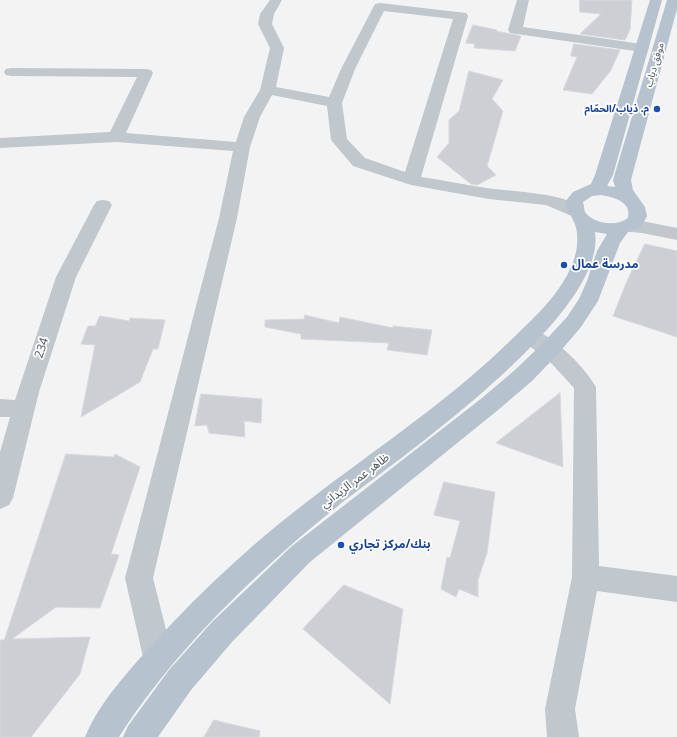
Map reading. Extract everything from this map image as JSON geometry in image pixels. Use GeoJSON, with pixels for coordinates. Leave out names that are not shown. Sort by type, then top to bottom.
{"type":"FeatureCollection","features":[{"type":"Feature","properties":{"kind":"main road","name":"موفق دياب"},"geometry":{"type":"LineString","coordinates":[[579,215],[574,202],[577,197],[598,187],[604,175],[656,0]]}},
{"type":"Feature","properties":{"kind":"main road","name":"موفق دياب"},"geometry":{"type":"LineString","coordinates":[[633,204],[624,190],[622,180],[673,0]]}},
{"type":"Feature","properties":{"kind":"main road"},"geometry":{"type":"LineString","coordinates":[[587,192],[612,192],[633,204]]}},
{"type":"Feature","properties":{"kind":"main road","name":"ظاهر عمر الزيداني"},"geometry":{"type":"LineString","coordinates":[[139,737],[180,680],[212,644],[301,554],[490,404],[524,375],[550,349],[574,322],[588,301],[611,242],[624,227],[636,221],[639,216],[633,204]]}},
{"type":"Feature","properties":{"kind":"main road"},"geometry":{"type":"LineString","coordinates":[[579,215],[601,228],[624,227]]}},
{"type":"Feature","properties":{"kind":"main road","name":"ظاهر عمر الزيداني"},"geometry":{"type":"LineString","coordinates":[[102,737],[122,705],[158,657],[227,586],[300,522],[456,404],[508,358],[552,311],[566,292],[580,268],[586,252],[587,241],[579,215]]}},
{"type":"Feature","properties":{"kind":"street"},"geometry":{"type":"LineString","coordinates":[[158,657],[139,578],[228,218],[242,147],[252,117],[268,90],[277,48],[265,24],[267,14],[276,0]]}},
{"type":"Feature","properties":{"kind":"street"},"geometry":{"type":"LineString","coordinates":[[523,0],[515,30],[642,48]]}},
{"type":"Feature","properties":{"kind":"street"},"geometry":{"type":"LineString","coordinates":[[411,180],[461,16],[380,7],[348,69],[334,104],[339,140],[358,162],[411,180],[489,194],[546,200],[558,204],[579,215]]}},
{"type":"Feature","properties":{"kind":"street"},"geometry":{"type":"LineString","coordinates":[[11,72],[146,73],[116,137]]}},
{"type":"Feature","properties":{"kind":"street"},"geometry":{"type":"LineString","coordinates":[[268,90],[334,104]]}},
{"type":"Feature","properties":{"kind":"street"},"geometry":{"type":"LineString","coordinates":[[0,143],[116,137],[242,147]]}},
{"type":"Feature","properties":{"kind":"street"},"geometry":{"type":"LineString","coordinates":[[517,197],[587,192]]}},
{"type":"Feature","properties":{"kind":"street"},"geometry":{"type":"LineString","coordinates":[[633,204],[662,221],[677,226]]}},
{"type":"Feature","properties":{"kind":"street","name":"234"},"geometry":{"type":"LineString","coordinates":[[0,498],[24,409],[66,277],[103,205]]}},
{"type":"Feature","properties":{"kind":"street"},"geometry":{"type":"LineString","coordinates":[[624,227],[648,228],[677,234]]}},
{"type":"Feature","properties":{"kind":"street"},"geometry":{"type":"LineString","coordinates":[[530,335],[550,349],[575,373],[586,387],[586,576],[560,709],[563,737]]}},
{"type":"Feature","properties":{"kind":"street"},"geometry":{"type":"LineString","coordinates":[[0,408],[24,409]]}},
{"type":"Feature","properties":{"kind":"street"},"geometry":{"type":"LineString","coordinates":[[586,576],[677,589]]}},
{"type":"Feature","properties":{"kind":"building"},"geometry":{"type":"Polygon","coordinates":[[[580,0],[632,0],[630,30],[625,40],[580,34],[601,14],[580,12],[580,0]]]}},
{"type":"Feature","properties":{"kind":"building"},"geometry":{"type":"Polygon","coordinates":[[[473,25],[521,36],[515,51],[474,48],[475,44],[466,43],[473,25]]]}},
{"type":"Feature","properties":{"kind":"building"},"geometry":{"type":"Polygon","coordinates":[[[574,44],[620,50],[611,70],[592,94],[563,90],[577,57],[571,56],[574,44]]]}},
{"type":"Feature","properties":{"kind":"building"},"geometry":{"type":"Polygon","coordinates":[[[469,71],[503,80],[492,99],[503,111],[487,166],[496,175],[477,185],[471,184],[437,157],[449,143],[449,120],[459,111],[469,71]]]}},
{"type":"Feature","properties":{"kind":"building"},"geometry":{"type":"Polygon","coordinates":[[[645,244],[677,251],[677,337],[613,316],[627,281],[645,244]]]}},
{"type":"Feature","properties":{"kind":"building"},"geometry":{"type":"Polygon","coordinates":[[[305,315],[339,323],[340,317],[393,328],[393,326],[432,330],[427,355],[387,350],[389,343],[301,339],[301,334],[265,327],[265,320],[304,319],[305,315]]]}},
{"type":"Feature","properties":{"kind":"building"},"geometry":{"type":"Polygon","coordinates":[[[100,316],[129,321],[130,318],[165,320],[158,349],[153,349],[140,382],[81,417],[95,345],[81,344],[88,326],[95,326],[100,316]]]}},
{"type":"Feature","properties":{"kind":"building"},"geometry":{"type":"Polygon","coordinates":[[[560,393],[563,467],[496,443],[560,393]]]}},
{"type":"Feature","properties":{"kind":"building"},"geometry":{"type":"Polygon","coordinates":[[[201,394],[262,399],[261,423],[244,421],[245,437],[209,433],[207,425],[195,426],[201,394]]]}},
{"type":"Feature","properties":{"kind":"building"},"geometry":{"type":"Polygon","coordinates":[[[66,454],[114,457],[115,454],[140,467],[111,554],[119,555],[100,608],[56,607],[12,639],[90,637],[80,674],[31,737],[0,737],[0,640],[4,640],[66,454]]]}},
{"type":"Feature","properties":{"kind":"building"},"geometry":{"type":"Polygon","coordinates":[[[444,482],[495,492],[487,553],[478,580],[478,597],[459,589],[456,597],[441,589],[447,557],[450,558],[460,521],[434,515],[444,482]]]}},
{"type":"Feature","properties":{"kind":"building"},"geometry":{"type":"Polygon","coordinates":[[[344,585],[403,609],[390,704],[303,629],[344,585]]]}},
{"type":"Feature","properties":{"kind":"building"},"geometry":{"type":"Polygon","coordinates":[[[214,720],[260,731],[259,737],[204,737],[214,720]]]}},
{"type":"Feature","properties":{"kind":"place","name":"م. ذياب/الحمّام"},"geometry":{"type":"Point","coordinates":[657,109]}},
{"type":"Feature","properties":{"kind":"place","name":"مدرسة عمال"},"geometry":{"type":"Point","coordinates":[564,265]}},
{"type":"Feature","properties":{"kind":"place","name":"بنك/مركز تجاري"},"geometry":{"type":"Point","coordinates":[341,545]}}]}
